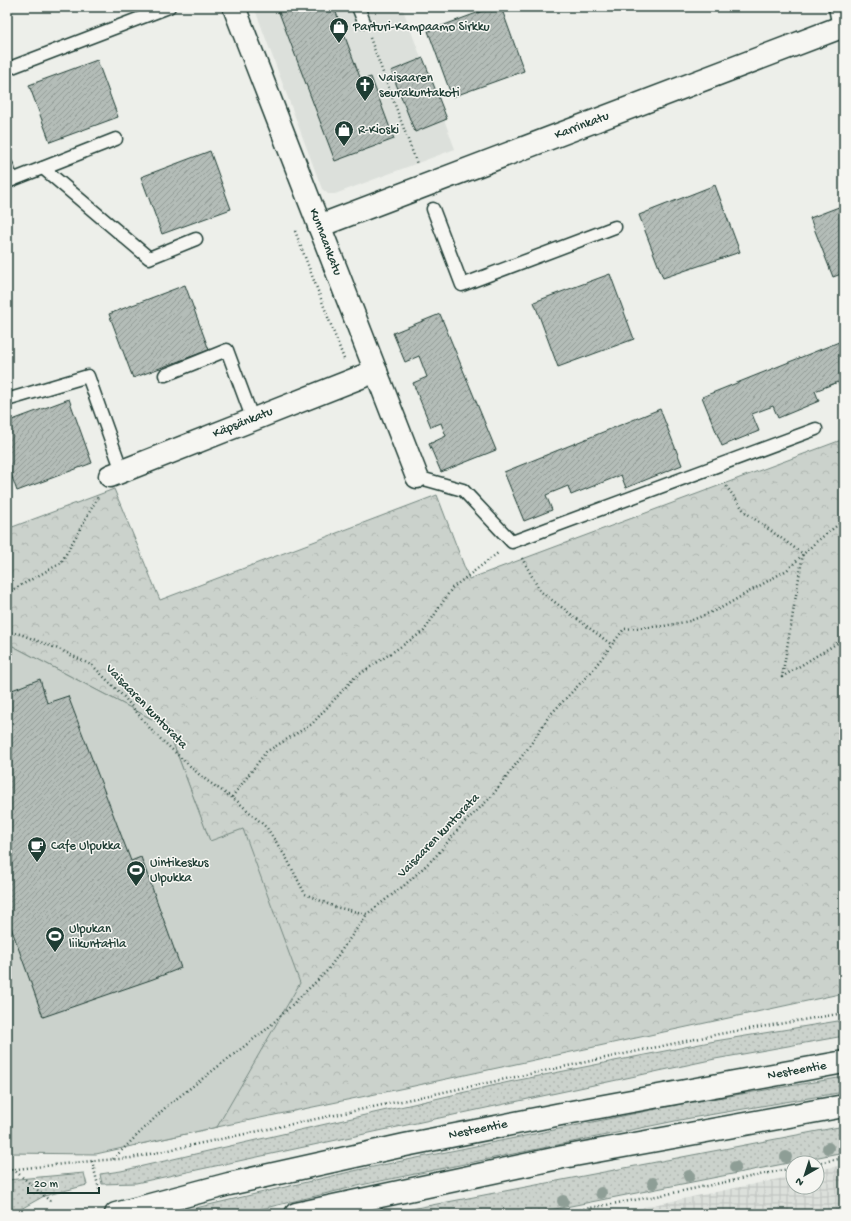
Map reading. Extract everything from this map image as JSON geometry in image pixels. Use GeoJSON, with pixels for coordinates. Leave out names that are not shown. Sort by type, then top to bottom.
{"type":"FeatureCollection","features":[{"type":"Feature","properties":{"kind":"street","name":"Kunnaankatu"},"geometry":{"type":"LineString","coordinates":[[234,7],[417,477]]}},
{"type":"Feature","properties":{"kind":"street","name":"Karrinkatu"},"geometry":{"type":"LineString","coordinates":[[319,226],[841,27]]}},
{"type":"Feature","properties":{"kind":"street","name":"Käpsänkatu"},"geometry":{"type":"LineString","coordinates":[[116,474],[376,371]]}},
{"type":"Feature","properties":{"kind":"street","name":"Nesteentie"},"geometry":{"type":"LineString","coordinates":[[116,1214],[229,1184],[405,1145],[560,1114],[844,1062]]}},
{"type":"Feature","properties":{"kind":"street"},"geometry":{"type":"LineString","coordinates":[[296,1214],[563,1157],[844,1106]]}},
{"type":"Feature","properties":{"kind":"lane"},"geometry":{"type":"LineString","coordinates":[[7,69],[169,7]]}},
{"type":"Feature","properties":{"kind":"lane"},"geometry":{"type":"LineString","coordinates":[[358,7],[364,22]]}},
{"type":"Feature","properties":{"kind":"lane"},"geometry":{"type":"LineString","coordinates":[[835,7],[841,27]]}},
{"type":"Feature","properties":{"kind":"lane"},"geometry":{"type":"LineString","coordinates":[[7,166],[10,181],[116,139]]}},
{"type":"Feature","properties":{"kind":"lane"},"geometry":{"type":"LineString","coordinates":[[43,168],[149,258],[196,239]]}},
{"type":"Feature","properties":{"kind":"lane"},"geometry":{"type":"LineString","coordinates":[[433,209],[462,285],[616,227]]}},
{"type":"Feature","properties":{"kind":"lane"},"geometry":{"type":"LineString","coordinates":[[165,375],[227,350],[253,420]]}},
{"type":"Feature","properties":{"kind":"lane"},"geometry":{"type":"LineString","coordinates":[[10,400],[88,376],[116,474]]}},
{"type":"Feature","properties":{"kind":"lane"},"geometry":{"type":"LineString","coordinates":[[417,477],[463,490],[512,542],[816,429]]}},
{"type":"Feature","properties":{"kind":"path"},"geometry":{"type":"LineString","coordinates":[[364,22],[425,185]]}},
{"type":"Feature","properties":{"kind":"path"},"geometry":{"type":"LineString","coordinates":[[713,468],[745,512],[803,554],[782,677],[844,639]]}},
{"type":"Feature","properties":{"kind":"path"},"geometry":{"type":"LineString","coordinates":[[7,593],[61,563],[116,474]]}},
{"type":"Feature","properties":{"kind":"path","name":"Vaisaaren kuntorata"},"geometry":{"type":"LineString","coordinates":[[7,632],[20,634],[61,650],[93,666],[124,697],[153,732],[203,778],[232,798],[267,828],[287,859],[305,894],[335,907],[367,914],[416,875],[436,856],[461,826],[491,797],[529,747],[549,716],[591,672],[624,629],[664,626],[690,621],[722,608],[786,570],[838,523],[844,520]]}},
{"type":"Feature","properties":{"kind":"path"},"geometry":{"type":"LineString","coordinates":[[232,798],[266,752],[312,724],[354,678],[424,631],[452,588],[512,542],[540,591],[612,645]]}},
{"type":"Feature","properties":{"kind":"path"},"geometry":{"type":"LineString","coordinates":[[112,1159],[167,1106],[268,1028],[284,1013],[327,971],[367,914]]}},
{"type":"Feature","properties":{"kind":"path"},"geometry":{"type":"LineString","coordinates":[[7,1170],[131,1158],[719,1034],[844,1012]]}},
{"type":"Feature","properties":{"kind":"path"},"geometry":{"type":"LineString","coordinates":[[825,1162],[844,1158]]}},
{"type":"Feature","properties":{"kind":"path"},"geometry":{"type":"LineString","coordinates":[[92,1161],[99,1189]]}},
{"type":"Feature","properties":{"kind":"path"},"geometry":{"type":"LineString","coordinates":[[13,1169],[50,1201]]}},
{"type":"Feature","properties":{"kind":"path"},"geometry":{"type":"LineString","coordinates":[[556,1214],[668,1194],[785,1170]]}},
{"type":"Feature","properties":{"kind":"shaded area"},"geometry":{"type":"Polygon","coordinates":[[[254,7],[402,7],[455,149],[335,194],[328,194],[322,189],[254,7]]]}},
{"type":"Feature","properties":{"kind":"shaded area"},"geometry":{"type":"Polygon","coordinates":[[[844,1165],[844,1214],[610,1214],[785,1178],[785,1195],[825,1195],[825,1169],[844,1165]]]}},
{"type":"Feature","properties":{"kind":"green space"},"geometry":{"type":"Polygon","coordinates":[[[844,439],[844,993],[132,1146],[243,830],[210,842],[167,727],[7,643],[7,529],[114,489],[160,600],[437,495],[469,579],[844,439]]]}},
{"type":"Feature","properties":{"kind":"green space","name":"Uintikeskus Ulpukka"},"geometry":{"type":"Polygon","coordinates":[[[7,643],[167,727],[210,841],[243,829],[300,983],[217,1127],[96,1154],[7,1153],[7,643]]]}},
{"type":"Feature","properties":{"kind":"green space"},"geometry":{"type":"Polygon","coordinates":[[[844,1020],[844,1036],[715,1059],[136,1183],[102,1184],[100,1174],[121,1171],[509,1082],[715,1041],[844,1020]]]}},
{"type":"Feature","properties":{"kind":"green space"},"geometry":{"type":"Polygon","coordinates":[[[844,1077],[844,1092],[685,1119],[366,1184],[240,1214],[170,1214],[358,1170],[681,1104],[844,1077]]]}},
{"type":"Feature","properties":{"kind":"green space"},"geometry":{"type":"Polygon","coordinates":[[[844,1126],[844,1152],[825,1156],[785,1155],[785,1164],[530,1214],[385,1214],[844,1126]]]}},
{"type":"Feature","properties":{"kind":"green space"},"geometry":{"type":"Polygon","coordinates":[[[84,1173],[87,1185],[44,1196],[12,1214],[7,1214],[7,1180],[84,1173]]]}},
{"type":"Feature","properties":{"kind":"building"},"geometry":{"type":"Polygon","coordinates":[[[277,7],[334,7],[361,80],[371,77],[394,139],[335,161],[277,7]]]}},
{"type":"Feature","properties":{"kind":"building"},"geometry":{"type":"Polygon","coordinates":[[[493,7],[501,7],[524,71],[452,97],[428,31],[493,7]]]}},
{"type":"Feature","properties":{"kind":"building"},"geometry":{"type":"Polygon","coordinates":[[[423,58],[447,119],[415,132],[391,71],[423,58]]]}},
{"type":"Feature","properties":{"kind":"building"},"geometry":{"type":"Polygon","coordinates":[[[97,60],[118,117],[50,142],[29,85],[97,60]]]}},
{"type":"Feature","properties":{"kind":"building"},"geometry":{"type":"Polygon","coordinates":[[[210,151],[231,209],[162,234],[141,177],[210,151]]]}},
{"type":"Feature","properties":{"kind":"building"},"geometry":{"type":"Polygon","coordinates":[[[715,185],[740,252],[663,278],[639,215],[715,185]]]}},
{"type":"Feature","properties":{"kind":"building"},"geometry":{"type":"Polygon","coordinates":[[[844,205],[844,273],[833,277],[810,218],[844,205]]]}},
{"type":"Feature","properties":{"kind":"building"},"geometry":{"type":"Polygon","coordinates":[[[610,274],[634,339],[558,367],[534,302],[610,274]]]}},
{"type":"Feature","properties":{"kind":"building"},"geometry":{"type":"Polygon","coordinates":[[[185,285],[209,350],[133,378],[109,314],[185,285]]]}},
{"type":"Feature","properties":{"kind":"building"},"geometry":{"type":"Polygon","coordinates":[[[440,314],[496,450],[441,472],[429,444],[446,436],[441,423],[431,427],[413,383],[427,377],[419,356],[405,362],[393,333],[440,314]]]}},
{"type":"Feature","properties":{"kind":"building"},"geometry":{"type":"Polygon","coordinates":[[[844,340],[844,396],[838,382],[815,391],[819,401],[778,418],[773,406],[752,414],[759,431],[722,446],[702,397],[844,340]]]}},
{"type":"Feature","properties":{"kind":"building"},"geometry":{"type":"Polygon","coordinates":[[[69,399],[92,463],[17,491],[7,463],[7,422],[69,399]]]}},
{"type":"Feature","properties":{"kind":"building"},"geometry":{"type":"Polygon","coordinates":[[[660,409],[682,465],[626,488],[621,475],[571,495],[568,486],[546,495],[552,510],[524,521],[504,472],[660,409]]]}},
{"type":"Feature","properties":{"kind":"building"},"geometry":{"type":"Polygon","coordinates":[[[40,679],[47,703],[68,696],[131,861],[141,857],[181,968],[43,1017],[9,922],[7,922],[7,692],[40,679]]]}},
{"type":"Feature","properties":{"kind":"place","name":"Parturi-Kampaamo Sirkku"},"geometry":{"type":"Point","coordinates":[339,44]}},
{"type":"Feature","properties":{"kind":"place","name":"Vaisaaren seurakuntakoti"},"geometry":{"type":"Point","coordinates":[365,102]}},
{"type":"Feature","properties":{"kind":"place","name":"R-Kioski"},"geometry":{"type":"Point","coordinates":[344,147]}},
{"type":"Feature","properties":{"kind":"place","name":"Cafe Ulpukka"},"geometry":{"type":"Point","coordinates":[37,863]}},
{"type":"Feature","properties":{"kind":"place","name":"Uintikeskus Ulpukka"},"geometry":{"type":"Point","coordinates":[136,887]}},
{"type":"Feature","properties":{"kind":"place","name":"Ulpukan liikuntatila"},"geometry":{"type":"Point","coordinates":[55,953]}}]}
